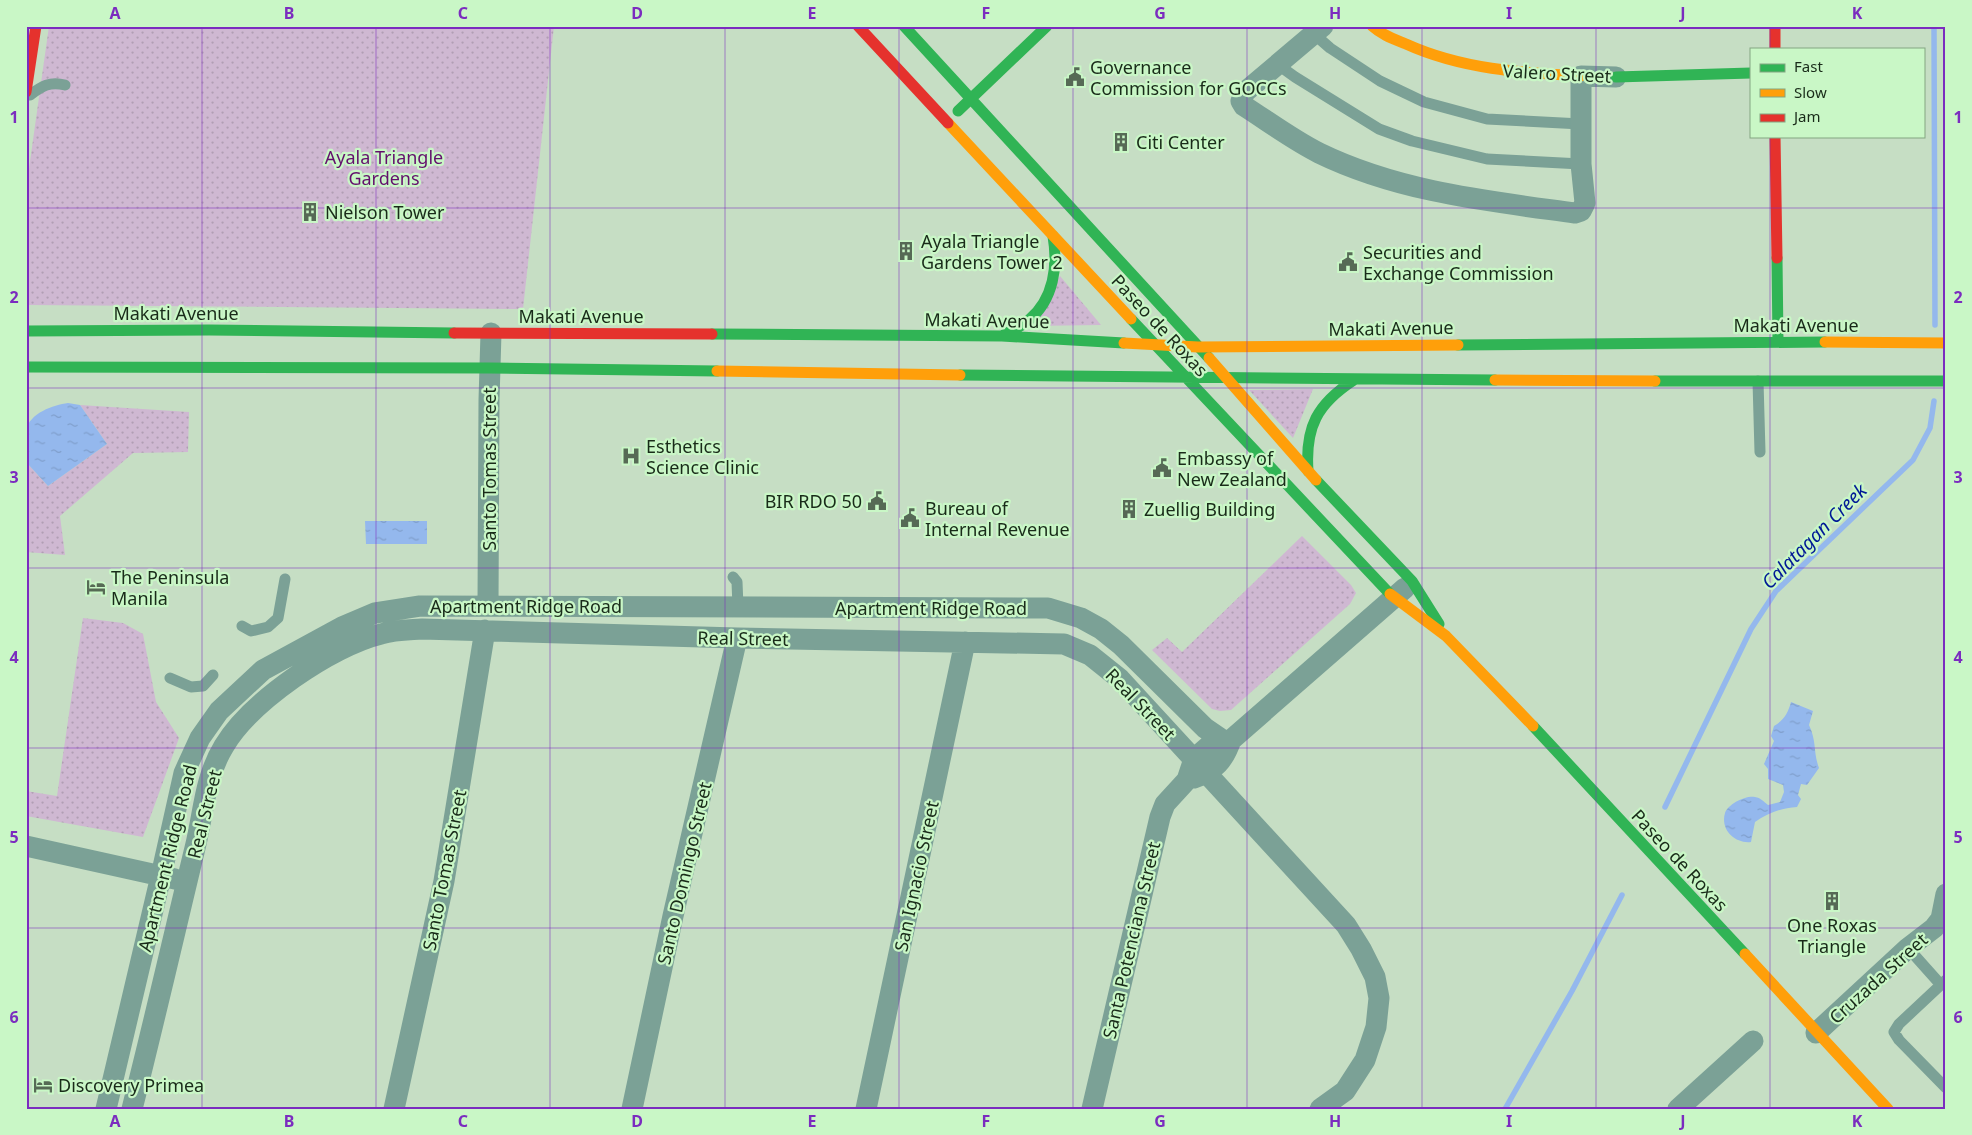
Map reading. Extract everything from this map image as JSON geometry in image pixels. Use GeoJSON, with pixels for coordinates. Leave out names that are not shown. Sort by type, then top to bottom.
{"type":"FeatureCollection","features":[{"type":"Feature","properties":{"kind":"main road"},"geometry":{"type":"LineString","coordinates":[[26,92],[36,26]]}},
{"type":"Feature","properties":{"kind":"main road","name":"Paseo de Roxas"},"geometry":{"type":"LineString","coordinates":[[858,26],[1184,378],[1394,598],[1446,636],[1528,720],[1888,1109]]}},
{"type":"Feature","properties":{"kind":"main road","name":"Paseo de Roxas"},"geometry":{"type":"LineString","coordinates":[[904,26],[1227,378],[1308,471],[1412,581],[1446,636]]}},
{"type":"Feature","properties":{"kind":"main road"},"geometry":{"type":"LineString","coordinates":[[946,122],[1047,26]]}},
{"type":"Feature","properties":{"kind":"main road","name":"Valero Street"},"geometry":{"type":"LineString","coordinates":[[1372,26],[1416,50],[1467,65],[1512,73],[1581,76]]}},
{"type":"Feature","properties":{"kind":"main road"},"geometry":{"type":"LineString","coordinates":[[1775,26],[1775,48]]}},
{"type":"Feature","properties":{"kind":"main road","name":"Valero Street"},"geometry":{"type":"LineString","coordinates":[[1616,76],[1750,73]]}},
{"type":"Feature","properties":{"kind":"main road"},"geometry":{"type":"LineString","coordinates":[[1775,138],[1778,342]]}},
{"type":"Feature","properties":{"kind":"main road"},"geometry":{"type":"LineString","coordinates":[[1002,336],[1030,319],[1046,298],[1053,283],[1056,268],[1053,236]]}},
{"type":"Feature","properties":{"kind":"main road","name":"Makati Avenue"},"geometry":{"type":"LineString","coordinates":[[26,331],[209,330],[1002,336],[1198,347],[1778,342],[1946,344]]}},
{"type":"Feature","properties":{"kind":"main road"},"geometry":{"type":"LineString","coordinates":[[26,366],[490,368],[1354,380],[1946,381]]}},
{"type":"Feature","properties":{"kind":"main road"},"geometry":{"type":"LineString","coordinates":[[1308,471],[1307,443],[1315,416],[1338,389],[1354,380]]}},
{"type":"Feature","properties":{"kind":"street"},"geometry":{"type":"LineString","coordinates":[[1318,30],[1245,92],[1241,101],[1244,106],[1318,152],[1366,172],[1448,195],[1575,213],[1581,211],[1585,203],[1581,164],[1581,76]]}},
{"type":"Feature","properties":{"kind":"street","name":"Valero Street"},"geometry":{"type":"LineString","coordinates":[[1581,76],[1616,76]]}},
{"type":"Feature","properties":{"kind":"street","name":"Santo Tomas Street"},"geometry":{"type":"LineString","coordinates":[[488,606],[491,333]]}},
{"type":"Feature","properties":{"kind":"street","name":"Santa Potenciana Street"},"geometry":{"type":"LineString","coordinates":[[1092,1109],[1160,817],[1165,804],[1224,739],[1412,581]]}},
{"type":"Feature","properties":{"kind":"street","name":"Apartment Ridge Road"},"geometry":{"type":"LineString","coordinates":[[106,1109],[184,773],[200,738],[219,711],[264,670],[342,627],[374,613],[420,606],[1048,608],[1081,618],[1100,629],[1121,645],[1205,728],[1224,739]]}},
{"type":"Feature","properties":{"kind":"street","name":"Real Street"},"geometry":{"type":"LineString","coordinates":[[132,1109],[198,838],[209,777],[224,746],[243,721],[279,688],[342,648],[381,634],[422,629],[737,638],[1064,644],[1090,655],[1120,679],[1196,771],[1346,925],[1361,949],[1375,977],[1379,998],[1376,1027],[1365,1060],[1345,1091],[1320,1109]]}},
{"type":"Feature","properties":{"kind":"street","name":"Santo Tomas Street"},"geometry":{"type":"LineString","coordinates":[[394,1109],[444,881],[485,630]]}},
{"type":"Feature","properties":{"kind":"street","name":"Santo Domingo Street"},"geometry":{"type":"LineString","coordinates":[[632,1109],[673,916],[737,638]]}},
{"type":"Feature","properties":{"kind":"street","name":"San Ignacio Street"},"geometry":{"type":"LineString","coordinates":[[866,1109],[965,642]]}},
{"type":"Feature","properties":{"kind":"street"},"geometry":{"type":"LineString","coordinates":[[26,846],[187,882]]}},
{"type":"Feature","properties":{"kind":"street","name":"Cruzada Street"},"geometry":{"type":"LineString","coordinates":[[1816,1033],[1908,948],[1934,928],[1941,919],[1946,894]]}},
{"type":"Feature","properties":{"kind":"street"},"geometry":{"type":"LineString","coordinates":[[1678,1109],[1753,1041]]}},
{"type":"Feature","properties":{"kind":"lane"},"geometry":{"type":"LineString","coordinates":[[1318,30],[1330,48],[1380,81],[1424,102],[1488,119],[1581,124]]}},
{"type":"Feature","properties":{"kind":"lane"},"geometry":{"type":"LineString","coordinates":[[1277,64],[1379,129],[1412,141],[1487,159],[1581,164]]}},
{"type":"Feature","properties":{"kind":"lane"},"geometry":{"type":"LineString","coordinates":[[26,97],[44,84],[65,84]]}},
{"type":"Feature","properties":{"kind":"lane"},"geometry":{"type":"LineString","coordinates":[[1758,381],[1760,452]]}},
{"type":"Feature","properties":{"kind":"lane"},"geometry":{"type":"LineString","coordinates":[[242,626],[252,631],[268,627],[278,618],[285,578]]}},
{"type":"Feature","properties":{"kind":"lane"},"geometry":{"type":"LineString","coordinates":[[733,578],[737,582],[738,607]]}},
{"type":"Feature","properties":{"kind":"lane"},"geometry":{"type":"LineString","coordinates":[[170,678],[191,687],[203,686],[213,675]]}},
{"type":"Feature","properties":{"kind":"lane"},"geometry":{"type":"LineString","coordinates":[[1908,948],[1943,982],[1899,1024],[1894,1032],[1899,1040],[1946,1088]]}},
{"type":"Feature","properties":{"kind":"green space","name":"Ayala Triangle Gardens"},"geometry":{"type":"Polygon","coordinates":[[[49,26],[554,26],[523,309],[26,305],[26,190],[49,26]]]}},
{"type":"Feature","properties":{"kind":"green space"},"geometry":{"type":"Polygon","coordinates":[[[1060,276],[1101,325],[1028,326],[1060,276]]]}},
{"type":"Feature","properties":{"kind":"green space"},"geometry":{"type":"Polygon","coordinates":[[[1313,389],[1293,438],[1249,390],[1313,389]]]}},
{"type":"Feature","properties":{"kind":"green space"},"geometry":{"type":"Polygon","coordinates":[[[80,405],[189,412],[188,452],[133,453],[60,516],[65,555],[26,552],[26,462],[48,486],[107,444],[80,405]]]}},
{"type":"Feature","properties":{"kind":"green space"},"geometry":{"type":"Polygon","coordinates":[[[1302,536],[1351,585],[1356,593],[1350,604],[1231,710],[1220,711],[1212,709],[1152,650],[1167,638],[1182,652],[1302,536]]]}},
{"type":"Feature","properties":{"kind":"green space"},"geometry":{"type":"Polygon","coordinates":[[[83,618],[123,623],[143,634],[156,702],[179,738],[143,837],[26,816],[26,791],[57,796],[83,618]]]}},
{"type":"Feature","properties":{"kind":"water"},"geometry":{"type":"Polygon","coordinates":[[[68,403],[80,405],[107,444],[48,486],[26,462],[26,430],[32,419],[43,411],[68,403]]]}},
{"type":"Feature","properties":{"kind":"water"},"geometry":{"type":"Polygon","coordinates":[[[365,521],[427,521],[427,544],[366,544],[365,521]]]}},
{"type":"Feature","properties":{"kind":"water"},"geometry":{"type":"Polygon","coordinates":[[[1791,702],[1813,711],[1809,725],[1819,768],[1807,785],[1801,784],[1798,795],[1801,799],[1797,807],[1780,810],[1760,819],[1755,822],[1751,842],[1739,841],[1730,835],[1725,825],[1725,813],[1730,806],[1742,799],[1751,797],[1759,798],[1768,805],[1780,802],[1784,792],[1783,785],[1768,779],[1768,769],[1764,764],[1774,741],[1771,736],[1774,726],[1785,716],[1791,702]]]}},
{"type":"Feature","properties":{"kind":"waterway","name":"Calatagan Creek"},"geometry":{"type":"LineString","coordinates":[[1934,26],[1935,325]]}},
{"type":"Feature","properties":{"kind":"waterway","name":"Calatagan Creek"},"geometry":{"type":"LineString","coordinates":[[1665,807],[1751,629],[1776,591],[1913,460],[1930,428],[1934,401]]}},
{"type":"Feature","properties":{"kind":"waterway"},"geometry":{"type":"LineString","coordinates":[[1505,1109],[1572,991],[1622,895]]}},
{"type":"Feature","properties":{"kind":"traffic: fast"},"geometry":{"type":"LineString","coordinates":[[904,26],[1209,358]]}},
{"type":"Feature","properties":{"kind":"traffic: fast"},"geometry":{"type":"LineString","coordinates":[[958,111],[1047,26]]}},
{"type":"Feature","properties":{"kind":"traffic: fast"},"geometry":{"type":"LineString","coordinates":[[1616,77],[1750,73]]}},
{"type":"Feature","properties":{"kind":"traffic: fast"},"geometry":{"type":"LineString","coordinates":[[1002,336],[1023,325],[1037,312],[1044,302],[1049,292],[1054,270],[1053,236]]}},
{"type":"Feature","properties":{"kind":"traffic: fast"},"geometry":{"type":"LineString","coordinates":[[1777,258],[1778,342]]}},
{"type":"Feature","properties":{"kind":"traffic: fast"},"geometry":{"type":"LineString","coordinates":[[1131,319],[1390,594]]}},
{"type":"Feature","properties":{"kind":"traffic: fast"},"geometry":{"type":"LineString","coordinates":[[26,331],[209,330],[454,333]]}},
{"type":"Feature","properties":{"kind":"traffic: fast"},"geometry":{"type":"LineString","coordinates":[[712,334],[1002,336],[1124,343]]}},
{"type":"Feature","properties":{"kind":"traffic: fast"},"geometry":{"type":"LineString","coordinates":[[1458,345],[1825,342]]}},
{"type":"Feature","properties":{"kind":"traffic: fast"},"geometry":{"type":"LineString","coordinates":[[26,367],[490,368],[717,371]]}},
{"type":"Feature","properties":{"kind":"traffic: fast"},"geometry":{"type":"LineString","coordinates":[[960,375],[1495,380]]}},
{"type":"Feature","properties":{"kind":"traffic: fast"},"geometry":{"type":"LineString","coordinates":[[1308,471],[1309,442],[1311,429],[1316,418],[1331,398],[1354,380]]}},
{"type":"Feature","properties":{"kind":"traffic: fast"},"geometry":{"type":"LineString","coordinates":[[1655,381],[1946,381]]}},
{"type":"Feature","properties":{"kind":"traffic: fast"},"geometry":{"type":"LineString","coordinates":[[1316,480],[1412,581],[1439,624]]}},
{"type":"Feature","properties":{"kind":"traffic: fast"},"geometry":{"type":"LineString","coordinates":[[1533,726],[1745,954]]}},
{"type":"Feature","properties":{"kind":"traffic: slow"},"geometry":{"type":"LineString","coordinates":[[1372,26],[1388,36],[1448,59],[1514,71],[1581,76]]}},
{"type":"Feature","properties":{"kind":"traffic: slow"},"geometry":{"type":"LineString","coordinates":[[948,123],[1131,319]]}},
{"type":"Feature","properties":{"kind":"traffic: slow"},"geometry":{"type":"LineString","coordinates":[[1825,342],[1946,343]]}},
{"type":"Feature","properties":{"kind":"traffic: slow"},"geometry":{"type":"LineString","coordinates":[[1124,343],[1198,347],[1458,345]]}},
{"type":"Feature","properties":{"kind":"traffic: slow"},"geometry":{"type":"LineString","coordinates":[[1209,358],[1316,480]]}},
{"type":"Feature","properties":{"kind":"traffic: slow"},"geometry":{"type":"LineString","coordinates":[[717,371],[960,375]]}},
{"type":"Feature","properties":{"kind":"traffic: slow"},"geometry":{"type":"LineString","coordinates":[[1495,380],[1655,381]]}},
{"type":"Feature","properties":{"kind":"traffic: slow"},"geometry":{"type":"LineString","coordinates":[[1390,594],[1446,636],[1533,726]]}},
{"type":"Feature","properties":{"kind":"traffic: slow"},"geometry":{"type":"LineString","coordinates":[[1745,954],[1888,1109]]}},
{"type":"Feature","properties":{"kind":"traffic: jam"},"geometry":{"type":"LineString","coordinates":[[26,92],[36,26]]}},
{"type":"Feature","properties":{"kind":"traffic: jam"},"geometry":{"type":"LineString","coordinates":[[858,26],[948,123]]}},
{"type":"Feature","properties":{"kind":"traffic: jam"},"geometry":{"type":"LineString","coordinates":[[1775,26],[1775,48]]}},
{"type":"Feature","properties":{"kind":"traffic: jam"},"geometry":{"type":"LineString","coordinates":[[1775,138],[1777,258]]}},
{"type":"Feature","properties":{"kind":"traffic: jam"},"geometry":{"type":"LineString","coordinates":[[454,333],[712,334]]}},
{"type":"Feature","properties":{"kind":"place","name":"Governance Commission for GOCCs"},"geometry":{"type":"Point","coordinates":[1075,77]}},
{"type":"Feature","properties":{"kind":"place","name":"Citi Center"},"geometry":{"type":"Point","coordinates":[1121,142]}},
{"type":"Feature","properties":{"kind":"place","name":"Nielson Tower"},"geometry":{"type":"Point","coordinates":[310,212]}},
{"type":"Feature","properties":{"kind":"place","name":"Ayala Triangle Gardens Tower 2"},"geometry":{"type":"Point","coordinates":[906,251]}},
{"type":"Feature","properties":{"kind":"place","name":"Securities and Exchange Commission"},"geometry":{"type":"Point","coordinates":[1348,262]}},
{"type":"Feature","properties":{"kind":"place","name":"Esthetics Science Clinic"},"geometry":{"type":"Point","coordinates":[631,456]}},
{"type":"Feature","properties":{"kind":"place","name":"Embassy of New Zealand"},"geometry":{"type":"Point","coordinates":[1162,468]}},
{"type":"Feature","properties":{"kind":"place","name":"BIR RDO 50"},"geometry":{"type":"Point","coordinates":[877,501]}},
{"type":"Feature","properties":{"kind":"place","name":"Zuellig Building"},"geometry":{"type":"Point","coordinates":[1129,509]}},
{"type":"Feature","properties":{"kind":"place","name":"Bureau of Internal Revenue"},"geometry":{"type":"Point","coordinates":[910,518]}},
{"type":"Feature","properties":{"kind":"place","name":"The Peninsula Manila"},"geometry":{"type":"Point","coordinates":[96,587]}},
{"type":"Feature","properties":{"kind":"place","name":"One Roxas Triangle"},"geometry":{"type":"Point","coordinates":[1832,901]}},
{"type":"Feature","properties":{"kind":"place","name":"Discovery Primea"},"geometry":{"type":"Point","coordinates":[43,1085]}}]}
